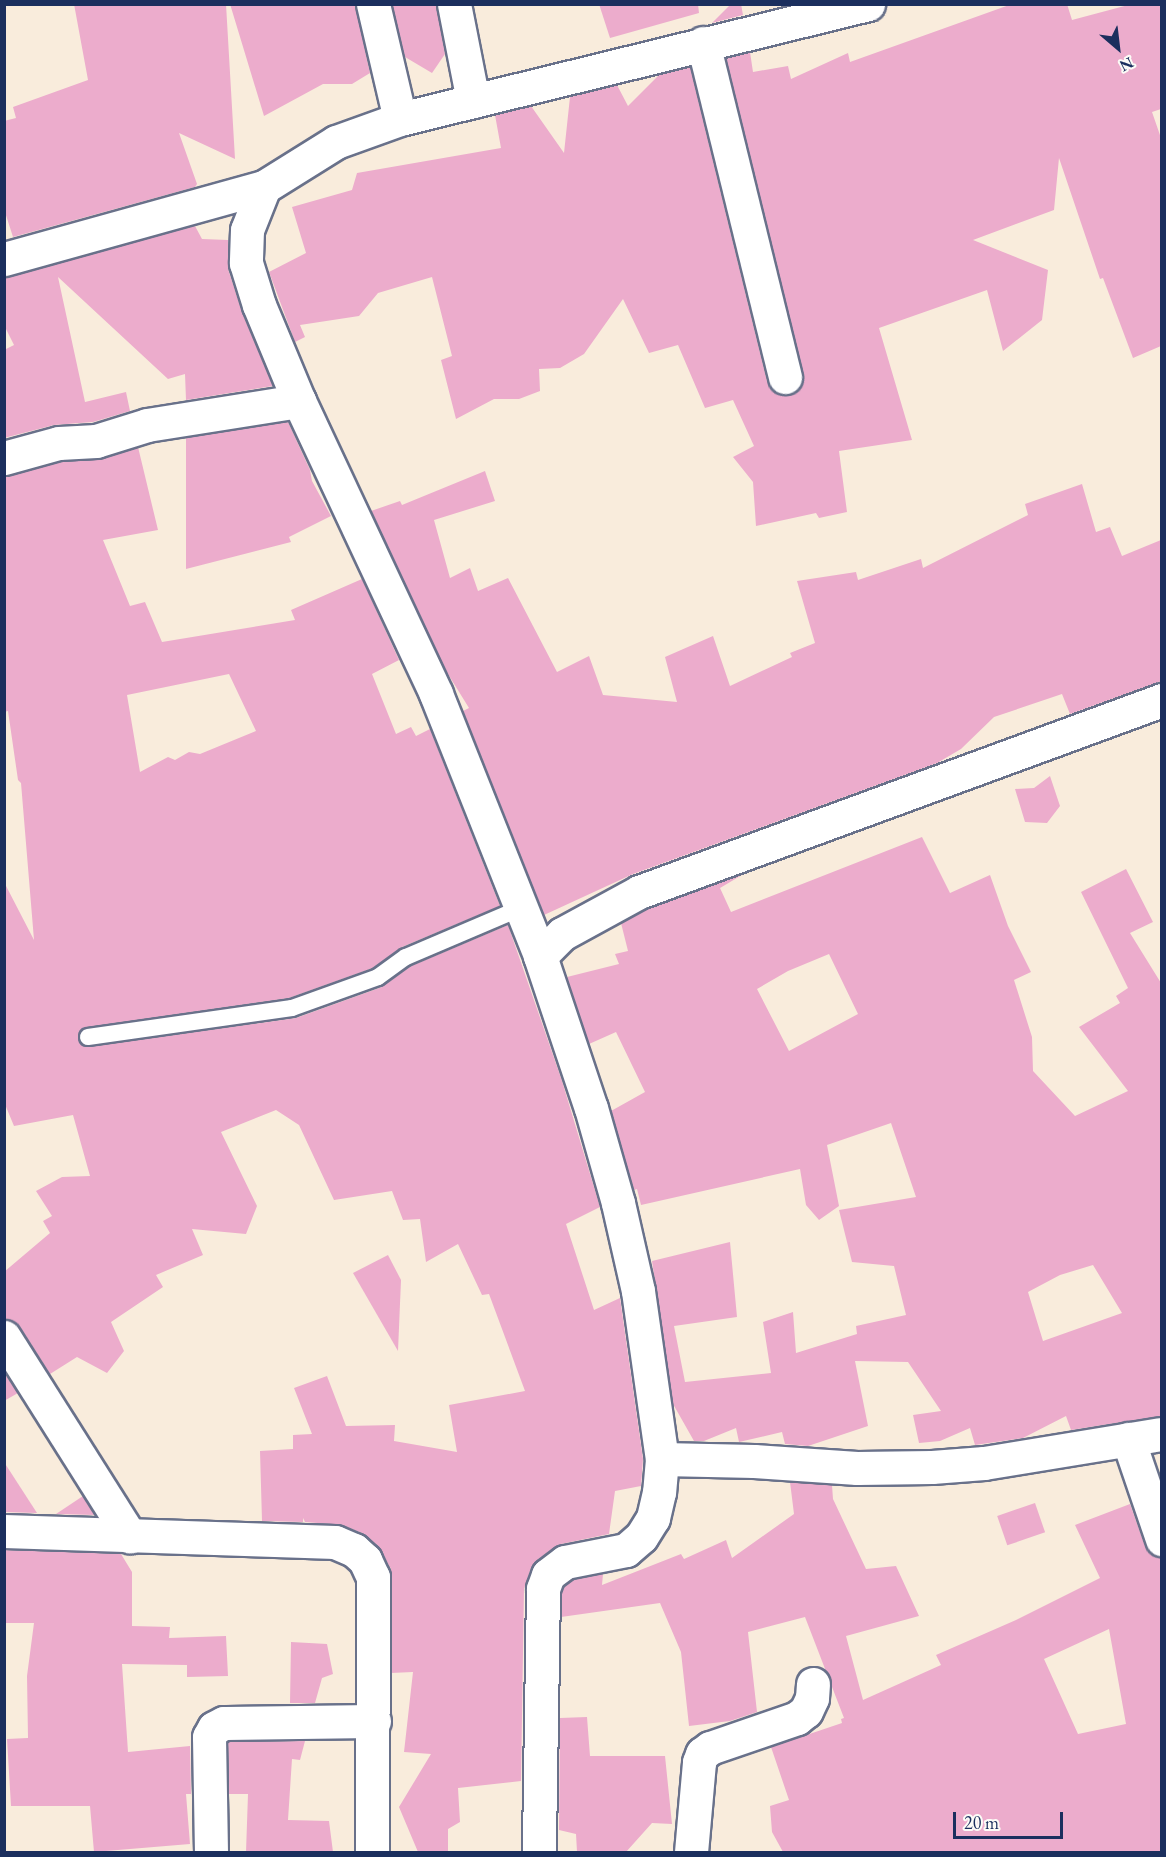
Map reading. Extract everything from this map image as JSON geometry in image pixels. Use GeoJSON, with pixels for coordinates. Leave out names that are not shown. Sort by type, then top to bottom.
{"type":"FeatureCollection","features":[{"type":"Feature","properties":{"kind":"street"},"geometry":{"type":"LineString","coordinates":[[373,4],[400,119]]}},
{"type":"Feature","properties":{"kind":"street"},"geometry":{"type":"LineString","coordinates":[[454,4],[473,101]]}},
{"type":"Feature","properties":{"kind":"street"},"geometry":{"type":"LineString","coordinates":[[4,259],[264,187],[336,142],[400,119],[867,4]]}},
{"type":"Feature","properties":{"kind":"street"},"geometry":{"type":"LineString","coordinates":[[703,43],[785,376]]}},
{"type":"Feature","properties":{"kind":"street"},"geometry":{"type":"LineString","coordinates":[[264,187],[247,230],[246,263],[259,305],[299,401],[436,694],[540,956],[591,1108],[618,1203],[638,1291],[662,1459],[659,1492],[653,1518],[640,1537],[626,1550],[559,1565],[548,1575],[543,1589],[539,1852]]}},
{"type":"Feature","properties":{"kind":"street"},"geometry":{"type":"LineString","coordinates":[[4,458],[59,443],[96,441],[147,425],[299,401]]}},
{"type":"Feature","properties":{"kind":"street"},"geometry":{"type":"LineString","coordinates":[[540,956],[562,934],[639,892],[1161,700]]}},
{"type":"Feature","properties":{"kind":"street"},"geometry":{"type":"LineString","coordinates":[[4,1337],[130,1536]]}},
{"type":"Feature","properties":{"kind":"street"},"geometry":{"type":"LineString","coordinates":[[662,1459],[754,1461],[857,1468],[933,1467],[984,1463],[1161,1434]]}},
{"type":"Feature","properties":{"kind":"street"},"geometry":{"type":"LineString","coordinates":[[1128,1439],[1161,1539]]}},
{"type":"Feature","properties":{"kind":"street"},"geometry":{"type":"LineString","coordinates":[[4,1531],[335,1542],[354,1550],[365,1560],[373,1576],[372,1852]]}},
{"type":"Feature","properties":{"kind":"street"},"geometry":{"type":"LineString","coordinates":[[691,1852],[699,1762],[702,1754],[710,1748],[797,1718],[806,1711],[813,1684]]}},
{"type":"Feature","properties":{"kind":"street"},"geometry":{"type":"LineString","coordinates":[[211,1852],[208,1737],[214,1728],[224,1723],[374,1721]]}},
{"type":"Feature","properties":{"kind":"lane"},"geometry":{"type":"LineString","coordinates":[[88,1037],[292,1008],[378,977],[406,957],[521,908]]}},
{"type":"Feature","properties":{"kind":"building"},"geometry":{"type":"Polygon","coordinates":[[[74,4],[226,4],[235,159],[179,133],[197,184],[195,187],[13,237],[4,209],[4,121],[16,118],[13,107],[88,80],[74,4]]]}},
{"type":"Feature","properties":{"kind":"building"},"geometry":{"type":"Polygon","coordinates":[[[230,4],[355,4],[370,73],[352,84],[323,84],[264,116],[230,4]]]}},
{"type":"Feature","properties":{"kind":"building"},"geometry":{"type":"Polygon","coordinates":[[[392,4],[436,4],[445,54],[432,73],[405,57],[392,4]]]}},
{"type":"Feature","properties":{"kind":"building"},"geometry":{"type":"Polygon","coordinates":[[[599,4],[698,4],[699,13],[610,38],[599,4]]]}},
{"type":"Feature","properties":{"kind":"building"},"geometry":{"type":"Polygon","coordinates":[[[731,4],[741,4],[743,15],[712,23],[731,4]]]}},
{"type":"Feature","properties":{"kind":"building"},"geometry":{"type":"Polygon","coordinates":[[[1012,4],[1067,4],[1072,20],[1132,4],[1161,4],[1161,109],[1152,112],[1161,138],[1161,346],[1133,358],[1103,278],[1100,279],[1059,158],[1054,210],[973,240],[1048,270],[1042,320],[1003,351],[987,290],[879,328],[912,440],[839,451],[847,512],[819,518],[816,513],[756,526],[753,482],[733,457],[754,446],[733,400],[705,408],[678,345],[649,353],[623,299],[584,354],[560,368],[539,369],[540,391],[519,399],[494,399],[456,419],[441,360],[452,356],[432,277],[378,293],[359,316],[300,325],[305,337],[295,342],[269,272],[306,253],[292,207],[352,190],[357,173],[501,148],[495,115],[531,106],[564,153],[570,97],[617,85],[628,106],[660,74],[690,67],[767,381],[771,390],[779,395],[790,395],[798,391],[803,383],[803,373],[726,58],[750,52],[753,72],[788,66],[791,79],[848,53],[850,62],[1012,4]]]}},
{"type":"Feature","properties":{"kind":"building"},"geometry":{"type":"Polygon","coordinates":[[[195,226],[202,239],[228,240],[228,269],[242,312],[273,386],[186,400],[185,374],[168,379],[58,277],[85,402],[126,392],[130,411],[93,422],[54,425],[4,438],[4,350],[14,345],[4,325],[4,277],[195,226]]]}},
{"type":"Feature","properties":{"kind":"building"},"geometry":{"type":"Polygon","coordinates":[[[288,422],[310,470],[312,481],[331,516],[289,537],[291,542],[186,569],[186,438],[288,422]]]}},
{"type":"Feature","properties":{"kind":"building"},"geometry":{"type":"Polygon","coordinates":[[[138,447],[158,530],[103,540],[130,606],[145,602],[162,642],[295,620],[291,610],[362,579],[399,660],[372,674],[396,734],[411,727],[416,736],[430,729],[500,906],[402,947],[373,968],[289,998],[87,1027],[79,1033],[79,1043],[89,1047],[296,1018],[382,987],[411,966],[508,925],[562,1081],[600,1207],[566,1224],[594,1310],[620,1298],[643,1459],[641,1486],[615,1491],[609,1534],[561,1544],[537,1560],[531,1568],[524,1589],[521,1781],[458,1788],[460,1822],[448,1829],[448,1852],[418,1852],[399,1807],[431,1754],[404,1752],[413,1672],[391,1673],[391,1569],[378,1546],[362,1533],[342,1525],[305,1522],[303,1518],[303,1522],[262,1521],[260,1451],[293,1449],[293,1435],[312,1434],[294,1388],[327,1376],[346,1426],[395,1425],[394,1441],[457,1452],[449,1405],[525,1391],[489,1294],[482,1295],[458,1244],[426,1262],[420,1219],[403,1220],[392,1191],[334,1200],[299,1125],[276,1110],[221,1132],[257,1206],[246,1234],[192,1229],[203,1255],[156,1275],[163,1287],[111,1322],[124,1351],[107,1373],[77,1357],[50,1374],[20,1327],[4,1318],[4,1272],[50,1233],[43,1221],[52,1216],[36,1191],[62,1177],[90,1176],[73,1115],[14,1126],[4,1102],[4,882],[34,940],[21,783],[18,780],[8,711],[4,712],[4,476],[62,462],[101,459],[138,447]],[[229,674],[127,695],[140,772],[168,757],[175,760],[189,752],[200,754],[256,731],[229,674]]]}},
{"type":"Feature","properties":{"kind":"building"},"geometry":{"type":"Polygon","coordinates":[[[485,471],[495,501],[434,520],[450,578],[470,568],[478,591],[508,578],[557,672],[589,656],[603,695],[677,702],[665,657],[713,636],[730,686],[792,657],[790,653],[815,643],[797,581],[856,572],[858,580],[921,559],[923,568],[1028,515],[1025,504],[1082,484],[1096,532],[1110,527],[1122,556],[1161,540],[1161,681],[1070,714],[1062,694],[994,717],[961,749],[937,763],[633,874],[544,915],[463,711],[469,708],[443,666],[371,511],[400,501],[402,505],[485,471]]]}},
{"type":"Feature","properties":{"kind":"building"},"geometry":{"type":"Polygon","coordinates":[[[1050,776],[1060,806],[1047,823],[1025,822],[1015,789],[1034,788],[1050,776]]]}},
{"type":"Feature","properties":{"kind":"building"},"geometry":{"type":"Polygon","coordinates":[[[922,837],[950,893],[990,875],[1008,926],[1031,972],[1014,980],[1032,1037],[1033,1071],[1075,1116],[1128,1091],[1079,1027],[1120,1003],[1116,996],[1128,988],[1081,892],[1126,869],[1153,922],[1130,933],[1161,983],[1161,1416],[1071,1430],[1066,1416],[1023,1438],[975,1445],[970,1428],[940,1441],[919,1443],[913,1415],[941,1411],[908,1362],[855,1361],[868,1426],[808,1446],[785,1444],[782,1432],[739,1442],[736,1428],[704,1441],[694,1441],[673,1404],[652,1261],[730,1242],[737,1317],[674,1326],[685,1382],[771,1373],[763,1322],[793,1312],[796,1353],[857,1334],[856,1326],[906,1315],[894,1266],[852,1262],[839,1210],[916,1197],[891,1123],[827,1145],[839,1206],[819,1220],[806,1205],[800,1169],[641,1205],[637,1189],[634,1190],[611,1111],[645,1092],[616,1032],[589,1044],[567,977],[619,964],[615,954],[628,951],[621,923],[647,909],[747,872],[720,888],[731,912],[922,837]],[[829,954],[788,971],[757,989],[789,1051],[858,1014],[829,954]],[[1093,1265],[1060,1275],[1028,1292],[1043,1341],[1122,1313],[1093,1265]]]}},
{"type":"Feature","properties":{"kind":"building"},"geometry":{"type":"Polygon","coordinates":[[[388,1255],[401,1280],[398,1351],[353,1273],[388,1255]]]}},
{"type":"Feature","properties":{"kind":"building"},"geometry":{"type":"Polygon","coordinates":[[[4,1373],[18,1393],[4,1401],[4,1373]]]}},
{"type":"Feature","properties":{"kind":"building"},"geometry":{"type":"Polygon","coordinates":[[[4,1462],[37,1513],[4,1512],[4,1462]]]}},
{"type":"Feature","properties":{"kind":"building"},"geometry":{"type":"Polygon","coordinates":[[[790,1482],[832,1485],[833,1499],[866,1569],[896,1566],[919,1616],[846,1636],[863,1700],[941,1665],[936,1655],[1016,1620],[1100,1578],[1075,1525],[1130,1504],[1145,1546],[1150,1553],[1161,1557],[1161,1852],[783,1852],[772,1832],[770,1806],[789,1800],[771,1747],[842,1723],[841,1719],[844,1718],[805,1617],[748,1632],[757,1712],[730,1721],[689,1726],[681,1652],[660,1603],[561,1617],[562,1592],[564,1587],[573,1580],[603,1574],[602,1585],[681,1554],[684,1559],[726,1540],[732,1558],[794,1514],[790,1482]],[[1109,1629],[1044,1659],[1078,1734],[1126,1724],[1109,1629]]]}},
{"type":"Feature","properties":{"kind":"building"},"geometry":{"type":"Polygon","coordinates":[[[83,1496],[95,1515],[56,1514],[83,1496]]]}},
{"type":"Feature","properties":{"kind":"building"},"geometry":{"type":"Polygon","coordinates":[[[1035,1503],[1045,1532],[1007,1545],[997,1516],[1035,1503]]]}},
{"type":"Feature","properties":{"kind":"building"},"geometry":{"type":"Polygon","coordinates":[[[4,1550],[121,1554],[132,1572],[132,1626],[170,1627],[169,1638],[226,1636],[228,1676],[187,1677],[187,1665],[122,1664],[128,1752],[190,1746],[191,1794],[186,1794],[190,1844],[94,1852],[90,1806],[11,1806],[7,1739],[28,1738],[27,1676],[34,1623],[4,1623],[4,1550]]]}},
{"type":"Feature","properties":{"kind":"building"},"geometry":{"type":"Polygon","coordinates":[[[291,1642],[327,1644],[333,1674],[322,1678],[315,1703],[290,1703],[291,1642]]]}},
{"type":"Feature","properties":{"kind":"building"},"geometry":{"type":"Polygon","coordinates":[[[587,1717],[590,1756],[665,1756],[672,1824],[652,1823],[626,1852],[577,1852],[576,1834],[559,1830],[560,1718],[587,1717]]]}},
{"type":"Feature","properties":{"kind":"building"},"geometry":{"type":"Polygon","coordinates":[[[305,1741],[300,1760],[292,1759],[288,1820],[329,1821],[333,1852],[246,1852],[248,1794],[229,1794],[228,1742],[305,1741]]]}}]}
